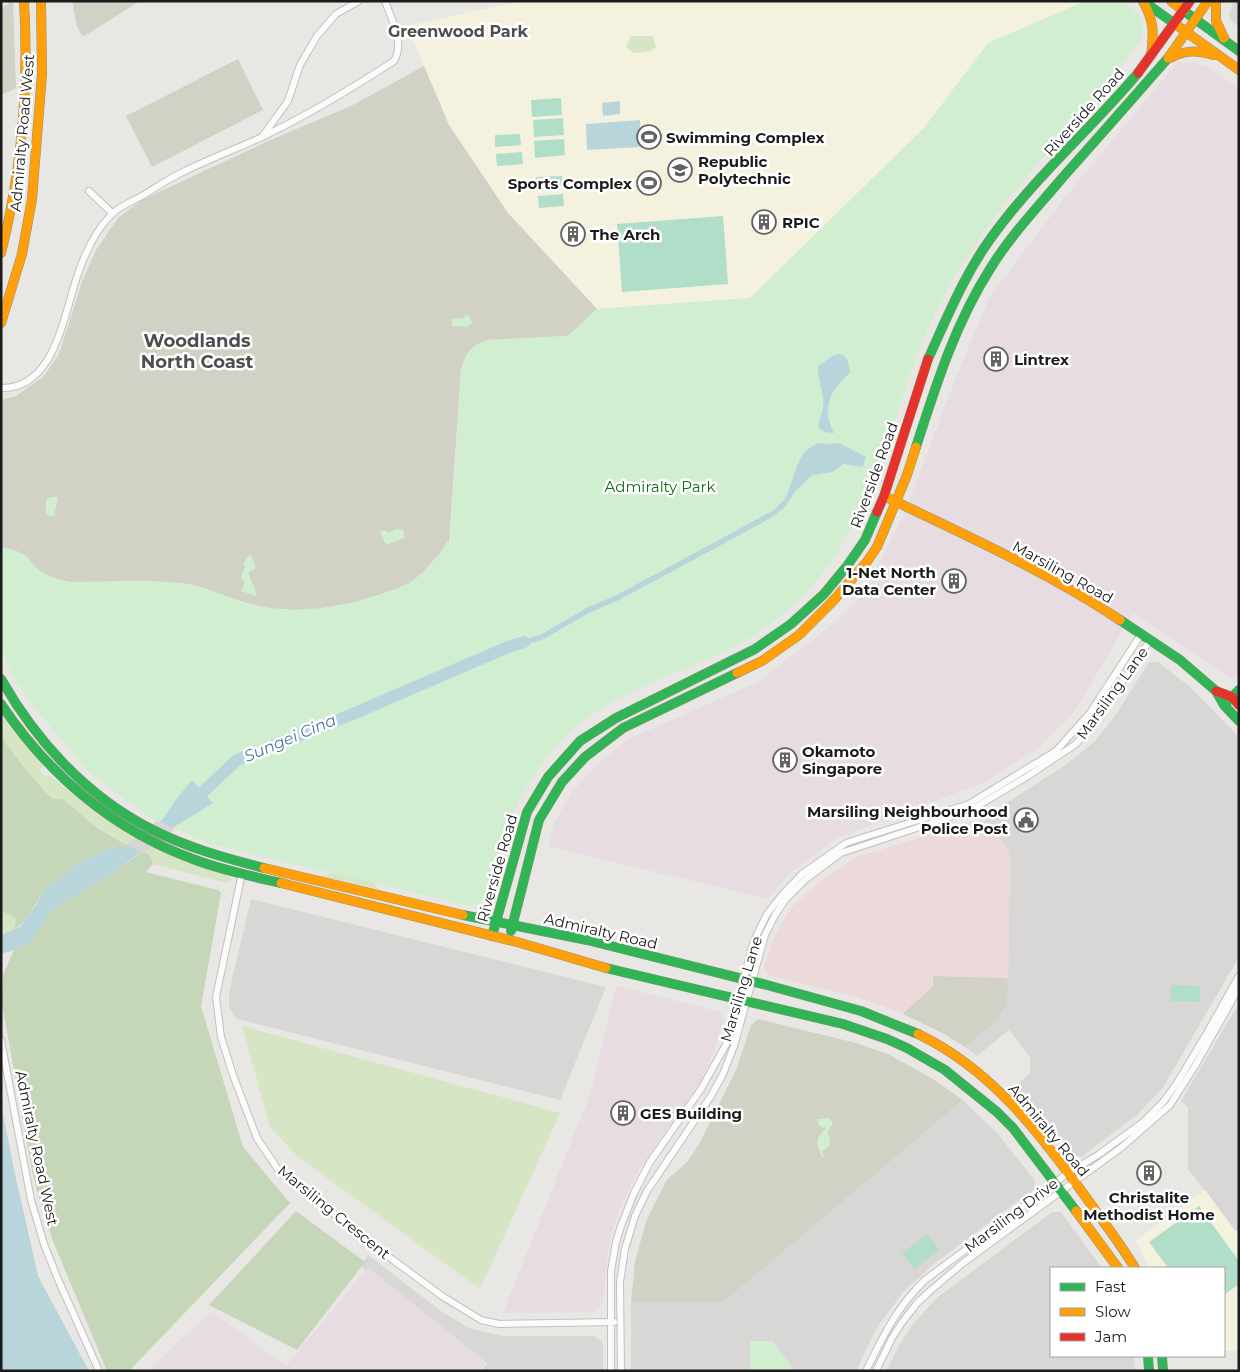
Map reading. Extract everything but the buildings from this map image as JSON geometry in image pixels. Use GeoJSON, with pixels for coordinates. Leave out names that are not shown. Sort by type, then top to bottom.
{"type":"FeatureCollection","features":[{"type":"Feature","properties":{"kind":"main road","name":"Admiralty Road West"},"geometry":{"type":"LineString","coordinates":[[1,253],[9,225],[23,144],[27,78],[24,1]]}},
{"type":"Feature","properties":{"kind":"main road","name":"Admiralty Road West"},"geometry":{"type":"LineString","coordinates":[[1,323],[17,272],[32,196],[41,94],[43,40],[41,1]]}},
{"type":"Feature","properties":{"kind":"main road"},"geometry":{"type":"LineString","coordinates":[[1143,1],[1239,70]]}},
{"type":"Feature","properties":{"kind":"main road"},"geometry":{"type":"LineString","coordinates":[[1143,1],[1154,24],[1150,58]]}},
{"type":"Feature","properties":{"kind":"main road"},"geometry":{"type":"LineString","coordinates":[[1172,1],[1239,51]]}},
{"type":"Feature","properties":{"kind":"main road","name":"Riverside Road"},"geometry":{"type":"LineString","coordinates":[[492,936],[527,812],[548,776],[580,741],[616,718],[755,649],[792,624],[824,594],[847,566],[865,540],[884,496],[926,364],[953,303],[975,263],[1012,210],[1112,103],[1150,58],[1190,1]]}},
{"type":"Feature","properties":{"kind":"main road","name":"Riverside Road"},"geometry":{"type":"LineString","coordinates":[[509,939],[539,820],[562,782],[585,757],[623,728],[762,660],[799,635],[833,602],[866,563],[877,547],[907,475],[940,373],[964,316],[989,270],[999,255],[1070,169],[1168,58],[1208,1]]}},
{"type":"Feature","properties":{"kind":"main road"},"geometry":{"type":"LineString","coordinates":[[1216,1],[1215,17],[1218,28],[1226,43]]}},
{"type":"Feature","properties":{"kind":"main road"},"geometry":{"type":"LineString","coordinates":[[1168,58],[1179,53],[1200,51],[1224,58]]}},
{"type":"Feature","properties":{"kind":"main road","name":"Marsiling Road"},"geometry":{"type":"LineString","coordinates":[[884,496],[1052,580],[1142,633],[1180,660],[1216,692],[1224,705],[1237,715]]}},
{"type":"Feature","properties":{"kind":"main road"},"geometry":{"type":"LineString","coordinates":[[1,679],[3,689],[11,696]]}},
{"type":"Feature","properties":{"kind":"main road","name":"Marsiling Road"},"geometry":{"type":"LineString","coordinates":[[1216,692],[1235,694]]}},
{"type":"Feature","properties":{"kind":"main road"},"geometry":{"type":"LineString","coordinates":[[1224,705],[1235,694],[1239,705]]}},
{"type":"Feature","properties":{"kind":"main road","name":"Admiralty Road"},"geometry":{"type":"LineString","coordinates":[[11,696],[52,753],[112,806],[148,828],[205,851],[242,862],[512,926],[577,938],[748,980],[868,1013],[928,1038],[965,1061],[1005,1095],[1019,1110],[1075,1182],[1134,1267]]}},
{"type":"Feature","properties":{"kind":"main road","name":"Admiralty Road"},"geometry":{"type":"LineString","coordinates":[[1,703],[25,737],[59,774],[105,814],[139,835],[178,854],[242,873],[509,939],[595,965],[866,1031],[894,1042],[939,1066],[994,1108],[1013,1128],[1117,1267]]}},
{"type":"Feature","properties":{"kind":"main road"},"geometry":{"type":"LineString","coordinates":[[1148,1357],[1149,1371]]}},
{"type":"Feature","properties":{"kind":"main road"},"geometry":{"type":"LineString","coordinates":[[1162,1357],[1163,1371]]}},
{"type":"Feature","properties":{"kind":"street"},"geometry":{"type":"LineString","coordinates":[[261,138],[288,101],[300,65],[317,36],[336,14],[359,1]]}},
{"type":"Feature","properties":{"kind":"street"},"geometry":{"type":"LineString","coordinates":[[1,388],[20,385],[32,378],[42,367],[57,342],[85,255],[100,227],[112,213],[182,172],[261,138],[339,97],[394,61],[398,54],[400,43],[385,1]]}},
{"type":"Feature","properties":{"kind":"street"},"geometry":{"type":"LineString","coordinates":[[89,191],[112,213]]}},
{"type":"Feature","properties":{"kind":"street","name":"Marsiling Lane"},"geometry":{"type":"LineString","coordinates":[[621,1371],[621,1270],[626,1245],[636,1216],[644,1197],[661,1169],[717,1086],[734,1046],[748,980],[765,935],[786,899],[806,879],[841,853],[875,837],[969,804],[1056,751],[1090,713],[1142,633]]}},
{"type":"Feature","properties":{"kind":"street","name":"Marsiling Lane"},"geometry":{"type":"LineString","coordinates":[[875,837],[970,810],[1028,776],[1076,744],[1097,719],[1151,639]]}},
{"type":"Feature","properties":{"kind":"street"},"geometry":{"type":"LineString","coordinates":[[1,703],[11,696]]}},
{"type":"Feature","properties":{"kind":"street","name":"Marsiling Crescent"},"geometry":{"type":"LineString","coordinates":[[242,873],[216,996],[221,1037],[232,1076],[257,1138],[279,1171],[442,1296],[481,1320],[499,1324],[620,1322]]}},
{"type":"Feature","properties":{"kind":"street","name":"Marsiling Drive"},"geometry":{"type":"LineString","coordinates":[[866,1371],[884,1333],[910,1295],[925,1280],[1054,1183],[1098,1155],[1142,1123],[1164,1101],[1208,1032],[1239,976]]}},
{"type":"Feature","properties":{"kind":"street","name":"Marsiling Drive"},"geometry":{"type":"LineString","coordinates":[[876,1371],[892,1338],[917,1303],[964,1263],[1122,1147],[1170,1105],[1195,1066],[1239,988]]}},
{"type":"Feature","properties":{"kind":"street","name":"Marsiling Lane"},"geometry":{"type":"LineString","coordinates":[[611,1371],[611,1271],[616,1242],[634,1193],[650,1162],[701,1089],[728,1041],[743,1000]]}},
{"type":"Feature","properties":{"kind":"street","name":"Admiralty Road West"},"geometry":{"type":"LineString","coordinates":[[1,1040],[31,1200],[57,1277],[99,1371]]}},
{"type":"Feature","properties":{"kind":"shaded area"},"geometry":{"type":"Polygon","coordinates":[[[13,1],[16,88],[1,95],[1,8],[13,1]]]}},
{"type":"Feature","properties":{"kind":"shaded area"},"geometry":{"type":"Polygon","coordinates":[[[72,1],[140,1],[82,36],[77,26],[72,1]]]}},
{"type":"Feature","properties":{"kind":"shaded area","name":"Republic Polytechnic"},"geometry":{"type":"Polygon","coordinates":[[[522,1],[1085,1],[988,43],[924,128],[750,298],[597,309],[508,213],[449,125],[407,26],[522,1]]]}},
{"type":"Feature","properties":{"kind":"shaded area"},"geometry":{"type":"Polygon","coordinates":[[[1233,1],[1239,1],[1239,27],[1232,22],[1229,15],[1233,1]]]}},
{"type":"Feature","properties":{"kind":"shaded area"},"geometry":{"type":"Polygon","coordinates":[[[238,59],[263,110],[152,167],[126,116],[238,59]]]}},
{"type":"Feature","properties":{"kind":"shaded area"},"geometry":{"type":"Polygon","coordinates":[[[1194,62],[1210,68],[1239,88],[1239,675],[1233,680],[1133,613],[1074,712],[1037,749],[985,782],[837,838],[789,874],[767,899],[548,846],[555,821],[573,791],[597,764],[631,738],[758,682],[833,624],[863,594],[905,512],[951,390],[989,298],[1066,196],[1177,63],[1194,62]]]}},
{"type":"Feature","properties":{"kind":"shaded area"},"geometry":{"type":"Polygon","coordinates":[[[424,66],[449,125],[508,213],[597,309],[568,336],[488,340],[474,346],[467,354],[461,369],[449,543],[447,542],[443,550],[410,583],[396,589],[358,602],[319,609],[294,610],[268,608],[242,602],[201,587],[183,583],[71,582],[60,580],[37,569],[27,557],[14,550],[1,547],[1,400],[16,396],[44,376],[59,354],[82,282],[96,250],[118,218],[142,200],[266,142],[353,105],[424,66]]]}},
{"type":"Feature","properties":{"kind":"shaded area"},"geometry":{"type":"Polygon","coordinates":[[[1149,662],[1158,662],[1189,686],[1239,737],[1239,957],[1162,1089],[1137,1115],[1081,1157],[1070,1153],[1028,1101],[1014,1087],[1030,1073],[1030,1057],[1009,1030],[977,1056],[965,1047],[997,1021],[1008,979],[1010,851],[983,818],[1067,764],[1094,742],[1115,716],[1149,662]]]}},
{"type":"Feature","properties":{"kind":"shaded area"},"geometry":{"type":"Polygon","coordinates":[[[983,818],[1010,851],[1008,980],[1006,978],[933,976],[933,986],[903,1014],[854,996],[770,976],[764,967],[775,935],[791,908],[813,887],[854,858],[983,818]]]}},
{"type":"Feature","properties":{"kind":"shaded area"},"geometry":{"type":"Polygon","coordinates":[[[251,899],[606,987],[560,1100],[237,1019],[229,1007],[229,992],[251,899]]]}},
{"type":"Feature","properties":{"kind":"shaded area"},"geometry":{"type":"Polygon","coordinates":[[[933,976],[1006,978],[1008,980],[1006,1006],[997,1021],[965,1047],[944,1034],[903,1014],[933,986],[933,976]]]}},
{"type":"Feature","properties":{"kind":"shaded area"},"geometry":{"type":"Polygon","coordinates":[[[616,986],[721,1012],[724,1019],[713,1055],[700,1082],[641,1167],[623,1201],[615,1222],[608,1250],[603,1302],[594,1312],[503,1313],[591,1092],[616,986]]]}},
{"type":"Feature","properties":{"kind":"shaded area"},"geometry":{"type":"Polygon","coordinates":[[[1239,1003],[1239,1231],[1236,1231],[1188,1169],[1188,1107],[1181,1101],[1239,1003]]]}},
{"type":"Feature","properties":{"kind":"shaded area"},"geometry":{"type":"Polygon","coordinates":[[[758,1019],[856,1043],[888,1054],[933,1079],[963,1100],[723,1302],[631,1302],[635,1261],[647,1219],[666,1181],[688,1161],[700,1142],[736,1070],[751,1025],[758,1019]]]}},
{"type":"Feature","properties":{"kind":"shaded area"},"geometry":{"type":"Polygon","coordinates":[[[963,1100],[998,1134],[1035,1181],[1034,1189],[935,1263],[903,1292],[876,1329],[856,1371],[794,1371],[773,1341],[750,1341],[750,1371],[631,1371],[631,1302],[723,1301],[963,1100]]]}},
{"type":"Feature","properties":{"kind":"shaded area"},"geometry":{"type":"Polygon","coordinates":[[[1205,1190],[1235,1231],[1239,1231],[1239,1351],[1225,1351],[1225,1267],[1149,1267],[1135,1241],[1205,1190]]]}},
{"type":"Feature","properties":{"kind":"shaded area"},"geometry":{"type":"Polygon","coordinates":[[[1052,1212],[1061,1212],[1101,1267],[1050,1267],[1050,1357],[1134,1357],[1135,1371],[886,1371],[912,1325],[938,1297],[1052,1212]]]}},
{"type":"Feature","properties":{"kind":"shaded area"},"geometry":{"type":"Polygon","coordinates":[[[368,1255],[441,1311],[469,1328],[502,1336],[594,1336],[603,1342],[603,1371],[481,1371],[487,1363],[360,1266],[368,1255]]]}},
{"type":"Feature","properties":{"kind":"shaded area"},"geometry":{"type":"Polygon","coordinates":[[[368,1267],[486,1362],[479,1371],[148,1371],[211,1311],[286,1366],[368,1267]]]}},
{"type":"Feature","properties":{"kind":"green space","name":"Admiralty Park"},"geometry":{"type":"Polygon","coordinates":[[[1085,1],[1124,1],[1142,20],[1143,31],[1140,42],[1121,65],[1111,83],[1037,165],[991,221],[951,283],[921,345],[878,469],[842,545],[821,575],[802,597],[759,633],[709,659],[636,689],[613,701],[591,715],[571,732],[543,762],[524,792],[505,838],[492,891],[476,904],[470,906],[211,844],[150,818],[90,773],[28,700],[10,671],[1,650],[1,547],[21,553],[42,572],[62,580],[71,582],[172,582],[196,586],[269,608],[297,610],[340,605],[406,585],[426,570],[447,542],[450,542],[461,369],[467,354],[474,347],[488,340],[568,336],[597,309],[750,298],[924,128],[988,43],[1085,1]]]}},
{"type":"Feature","properties":{"kind":"green space"},"geometry":{"type":"Polygon","coordinates":[[[631,36],[653,36],[656,47],[651,51],[634,53],[626,47],[631,36]]]}},
{"type":"Feature","properties":{"kind":"green space"},"geometry":{"type":"Polygon","coordinates":[[[561,98],[562,115],[532,117],[531,100],[561,98]]]}},
{"type":"Feature","properties":{"kind":"green space"},"geometry":{"type":"Polygon","coordinates":[[[563,118],[564,135],[534,137],[533,120],[563,118]]]}},
{"type":"Feature","properties":{"kind":"green space"},"geometry":{"type":"Polygon","coordinates":[[[520,134],[521,145],[495,147],[495,135],[520,134]]]}},
{"type":"Feature","properties":{"kind":"green space"},"geometry":{"type":"Polygon","coordinates":[[[564,139],[565,155],[535,158],[534,141],[564,139]]]}},
{"type":"Feature","properties":{"kind":"green space"},"geometry":{"type":"Polygon","coordinates":[[[522,152],[523,164],[497,166],[496,154],[522,152]]]}},
{"type":"Feature","properties":{"kind":"green space"},"geometry":{"type":"Polygon","coordinates":[[[562,176],[563,187],[537,189],[536,177],[562,176]]]}},
{"type":"Feature","properties":{"kind":"green space"},"geometry":{"type":"Polygon","coordinates":[[[563,194],[564,206],[539,208],[538,196],[563,194]]]}},
{"type":"Feature","properties":{"kind":"green space"},"geometry":{"type":"Polygon","coordinates":[[[723,216],[728,284],[622,292],[617,224],[723,216]]]}},
{"type":"Feature","properties":{"kind":"green space"},"geometry":{"type":"Polygon","coordinates":[[[468,315],[473,323],[467,327],[452,326],[452,319],[463,318],[468,315]]]}},
{"type":"Feature","properties":{"kind":"green space"},"geometry":{"type":"Polygon","coordinates":[[[51,497],[58,497],[54,516],[49,516],[46,513],[46,500],[51,497]]]}},
{"type":"Feature","properties":{"kind":"green space"},"geometry":{"type":"Polygon","coordinates":[[[396,529],[403,530],[405,538],[390,543],[390,545],[385,543],[380,532],[386,530],[388,533],[396,529]]]}},
{"type":"Feature","properties":{"kind":"green space"},"geometry":{"type":"Polygon","coordinates":[[[251,555],[256,568],[248,572],[256,596],[241,591],[245,582],[241,580],[245,566],[243,565],[247,557],[251,555]]]}},
{"type":"Feature","properties":{"kind":"green space"},"geometry":{"type":"Polygon","coordinates":[[[1,714],[43,766],[40,771],[46,777],[53,778],[81,801],[132,837],[176,858],[226,874],[232,880],[227,883],[153,864],[148,855],[97,828],[63,799],[52,799],[26,770],[1,737],[1,714]]]}},
{"type":"Feature","properties":{"kind":"green space"},"geometry":{"type":"Polygon","coordinates":[[[1,737],[26,770],[52,799],[63,799],[97,828],[129,846],[110,848],[82,862],[45,889],[25,921],[14,930],[16,919],[1,910],[1,737]]]}},
{"type":"Feature","properties":{"kind":"green space"},"geometry":{"type":"Polygon","coordinates":[[[142,852],[149,855],[153,864],[146,872],[218,890],[221,893],[201,1006],[243,1147],[290,1203],[129,1371],[107,1371],[53,1241],[39,1198],[32,1171],[2,1003],[3,975],[14,950],[31,940],[53,909],[109,876],[142,852]]]}},
{"type":"Feature","properties":{"kind":"green space"},"geometry":{"type":"Polygon","coordinates":[[[333,873],[373,882],[378,889],[321,876],[333,873]]]}},
{"type":"Feature","properties":{"kind":"green space"},"geometry":{"type":"Polygon","coordinates":[[[1,910],[16,919],[14,930],[1,935],[1,910]]]}},
{"type":"Feature","properties":{"kind":"green space"},"geometry":{"type":"Polygon","coordinates":[[[1171,985],[1200,986],[1200,1002],[1170,1001],[1171,985]]]}},
{"type":"Feature","properties":{"kind":"green space"},"geometry":{"type":"Polygon","coordinates":[[[242,1026],[560,1113],[480,1289],[297,1156],[270,1127],[242,1026]]]}},
{"type":"Feature","properties":{"kind":"green space"},"geometry":{"type":"Polygon","coordinates":[[[829,1118],[832,1121],[832,1125],[827,1133],[830,1138],[829,1147],[823,1150],[824,1156],[822,1157],[818,1148],[818,1141],[826,1128],[820,1126],[817,1119],[829,1118]]]}},
{"type":"Feature","properties":{"kind":"green space"},"geometry":{"type":"Polygon","coordinates":[[[1199,1206],[1239,1261],[1239,1284],[1225,1294],[1225,1267],[1167,1267],[1149,1242],[1199,1206]]]}},
{"type":"Feature","properties":{"kind":"green space"},"geometry":{"type":"Polygon","coordinates":[[[296,1211],[365,1262],[297,1350],[209,1305],[296,1211]]]}},
{"type":"Feature","properties":{"kind":"green space"},"geometry":{"type":"Polygon","coordinates":[[[928,1234],[939,1250],[914,1269],[902,1253],[928,1234]]]}},
{"type":"Feature","properties":{"kind":"green space"},"geometry":{"type":"Polygon","coordinates":[[[750,1341],[773,1341],[794,1371],[750,1371],[750,1341]]]}},
{"type":"Feature","properties":{"kind":"water"},"geometry":{"type":"Polygon","coordinates":[[[620,101],[620,114],[603,116],[602,103],[620,101]]]}},
{"type":"Feature","properties":{"kind":"water"},"geometry":{"type":"Polygon","coordinates":[[[640,120],[641,147],[587,150],[586,124],[640,120]]]}},
{"type":"Feature","properties":{"kind":"water"},"geometry":{"type":"Polygon","coordinates":[[[840,354],[847,359],[850,373],[837,386],[830,400],[828,416],[834,433],[825,432],[819,428],[823,402],[818,366],[834,355],[840,354]]]}},
{"type":"Feature","properties":{"kind":"water"},"geometry":{"type":"Polygon","coordinates":[[[820,443],[839,443],[866,457],[863,467],[843,464],[833,472],[812,475],[795,492],[784,508],[769,519],[619,600],[591,612],[542,640],[509,650],[506,644],[540,635],[588,607],[617,595],[774,510],[786,496],[801,457],[812,446],[820,443]]]}},
{"type":"Feature","properties":{"kind":"water"},"geometry":{"type":"Polygon","coordinates":[[[192,780],[213,803],[174,827],[109,876],[53,909],[31,941],[1,954],[1,935],[18,928],[25,921],[45,889],[82,862],[110,848],[129,846],[163,819],[192,780]]]}},
{"type":"Feature","properties":{"kind":"water"},"geometry":{"type":"Polygon","coordinates":[[[1,1104],[38,1276],[89,1371],[1,1371],[1,1104]]]}},
{"type":"Feature","properties":{"kind":"pier"},"geometry":{"type":"Polygon","coordinates":[[[157,821],[175,829],[144,853],[126,845],[157,821]]]}},
{"type":"Feature","properties":{"kind":"waterway","name":"Sungei Cina"},"geometry":{"type":"LineString","coordinates":[[192,802],[237,760],[348,716],[508,647],[524,642]]}},
{"type":"Feature","properties":{"kind":"traffic: fast"},"geometry":{"type":"LineString","coordinates":[[1143,1],[1175,24]]}},
{"type":"Feature","properties":{"kind":"traffic: fast"},"geometry":{"type":"LineString","coordinates":[[1184,11],[1239,51]]}},
{"type":"Feature","properties":{"kind":"traffic: fast"},"geometry":{"type":"LineString","coordinates":[[916,447],[956,333],[966,311],[998,257],[1015,233],[1168,58]]}},
{"type":"Feature","properties":{"kind":"traffic: fast"},"geometry":{"type":"LineString","coordinates":[[928,359],[964,282],[991,238],[1044,174],[1138,73]]}},
{"type":"Feature","properties":{"kind":"traffic: fast"},"geometry":{"type":"LineString","coordinates":[[492,936],[527,812],[548,777],[580,741],[616,718],[755,649],[791,624],[824,594],[847,566],[865,540],[877,512]]}},
{"type":"Feature","properties":{"kind":"traffic: fast"},"geometry":{"type":"LineString","coordinates":[[1120,620],[1180,660],[1216,691],[1224,705],[1239,721]]}},
{"type":"Feature","properties":{"kind":"traffic: fast"},"geometry":{"type":"LineString","coordinates":[[511,931],[539,820],[562,782],[585,757],[623,728],[737,673]]}},
{"type":"Feature","properties":{"kind":"traffic: fast"},"geometry":{"type":"LineString","coordinates":[[1,679],[30,724],[47,745],[64,764],[104,800],[149,828],[177,841],[220,856],[264,868]]}},
{"type":"Feature","properties":{"kind":"traffic: fast"},"geometry":{"type":"LineString","coordinates":[[1228,701],[1239,690]]}},
{"type":"Feature","properties":{"kind":"traffic: fast"},"geometry":{"type":"LineString","coordinates":[[1,704],[19,730],[61,776],[109,816],[164,847],[193,859],[225,870],[281,883]]}},
{"type":"Feature","properties":{"kind":"traffic: fast"},"geometry":{"type":"LineString","coordinates":[[463,915],[587,940],[767,985],[861,1011],[918,1034]]}},
{"type":"Feature","properties":{"kind":"traffic: fast"},"geometry":{"type":"LineString","coordinates":[[606,968],[843,1024],[907,1048],[945,1070],[997,1112],[1013,1128],[1076,1211]]}},
{"type":"Feature","properties":{"kind":"traffic: fast"},"geometry":{"type":"LineString","coordinates":[[1148,1357],[1149,1371]]}},
{"type":"Feature","properties":{"kind":"traffic: fast"},"geometry":{"type":"LineString","coordinates":[[1162,1357],[1163,1371]]}},
{"type":"Feature","properties":{"kind":"traffic: slow"},"geometry":{"type":"LineString","coordinates":[[1,253],[14,191],[22,128],[25,65],[24,1]]}},
{"type":"Feature","properties":{"kind":"traffic: slow"},"geometry":{"type":"LineString","coordinates":[[1,323],[22,254],[32,199],[42,74],[41,1]]}},
{"type":"Feature","properties":{"kind":"traffic: slow"},"geometry":{"type":"LineString","coordinates":[[1143,1],[1152,27],[1151,55]]}},
{"type":"Feature","properties":{"kind":"traffic: slow"},"geometry":{"type":"LineString","coordinates":[[1171,1],[1184,11]]}},
{"type":"Feature","properties":{"kind":"traffic: slow"},"geometry":{"type":"LineString","coordinates":[[1168,58],[1208,1]]}},
{"type":"Feature","properties":{"kind":"traffic: slow"},"geometry":{"type":"LineString","coordinates":[[1216,1],[1216,21],[1224,38]]}},
{"type":"Feature","properties":{"kind":"traffic: slow"},"geometry":{"type":"LineString","coordinates":[[1175,24],[1239,70]]}},
{"type":"Feature","properties":{"kind":"traffic: slow"},"geometry":{"type":"LineString","coordinates":[[1170,58],[1181,53],[1191,52],[1213,55]]}},
{"type":"Feature","properties":{"kind":"traffic: slow"},"geometry":{"type":"LineString","coordinates":[[737,673],[762,661],[799,635],[833,601],[866,563],[877,547],[907,475],[916,447]]}},
{"type":"Feature","properties":{"kind":"traffic: slow"},"geometry":{"type":"LineString","coordinates":[[884,496],[1034,569],[1120,620]]}},
{"type":"Feature","properties":{"kind":"traffic: slow"},"geometry":{"type":"LineString","coordinates":[[264,868],[463,915]]}},
{"type":"Feature","properties":{"kind":"traffic: slow"},"geometry":{"type":"LineString","coordinates":[[281,883],[517,942],[606,968]]}},
{"type":"Feature","properties":{"kind":"traffic: slow"},"geometry":{"type":"LineString","coordinates":[[918,1034],[944,1048],[968,1065],[1012,1104],[1068,1172],[1134,1267]]}},
{"type":"Feature","properties":{"kind":"traffic: slow"},"geometry":{"type":"LineString","coordinates":[[1076,1211],[1117,1267]]}},
{"type":"Feature","properties":{"kind":"traffic: jam"},"geometry":{"type":"LineString","coordinates":[[1138,73],[1190,1]]}},
{"type":"Feature","properties":{"kind":"traffic: jam"},"geometry":{"type":"LineString","coordinates":[[877,512],[884,496],[928,359]]}},
{"type":"Feature","properties":{"kind":"traffic: jam"},"geometry":{"type":"LineString","coordinates":[[1216,691],[1232,697],[1239,705]]}},
{"type":"Feature","properties":{"kind":"place","name":"Swimming Complex"},"geometry":{"type":"Point","coordinates":[649,137]}},
{"type":"Feature","properties":{"kind":"place","name":"Republic Polytechnic"},"geometry":{"type":"Point","coordinates":[680,170]}},
{"type":"Feature","properties":{"kind":"place","name":"Sports Complex"},"geometry":{"type":"Point","coordinates":[649,183]}},
{"type":"Feature","properties":{"kind":"place","name":"RPIC"},"geometry":{"type":"Point","coordinates":[764,222]}},
{"type":"Feature","properties":{"kind":"place","name":"The Arch"},"geometry":{"type":"Point","coordinates":[573,234]}},
{"type":"Feature","properties":{"kind":"place","name":"Lintrex"},"geometry":{"type":"Point","coordinates":[996,359]}},
{"type":"Feature","properties":{"kind":"place","name":"1-Net North Data Center"},"geometry":{"type":"Point","coordinates":[954,581]}},
{"type":"Feature","properties":{"kind":"place","name":"Okamoto Singapore"},"geometry":{"type":"Point","coordinates":[785,760]}},
{"type":"Feature","properties":{"kind":"place","name":"Marsiling Neighbourhood Police Post"},"geometry":{"type":"Point","coordinates":[1026,820]}},
{"type":"Feature","properties":{"kind":"place","name":"GES Building"},"geometry":{"type":"Point","coordinates":[623,1113]}},
{"type":"Feature","properties":{"kind":"place","name":"Christalite Methodist Home"},"geometry":{"type":"Point","coordinates":[1149,1173]}},
{"type":"Feature","properties":{"kind":"district","name":"Greenwood Park"},"geometry":{"type":"Point","coordinates":[458,31]}},
{"type":"Feature","properties":{"kind":"district","name":"Woodlands North Coast"},"geometry":{"type":"Point","coordinates":[197,351]}}]}
